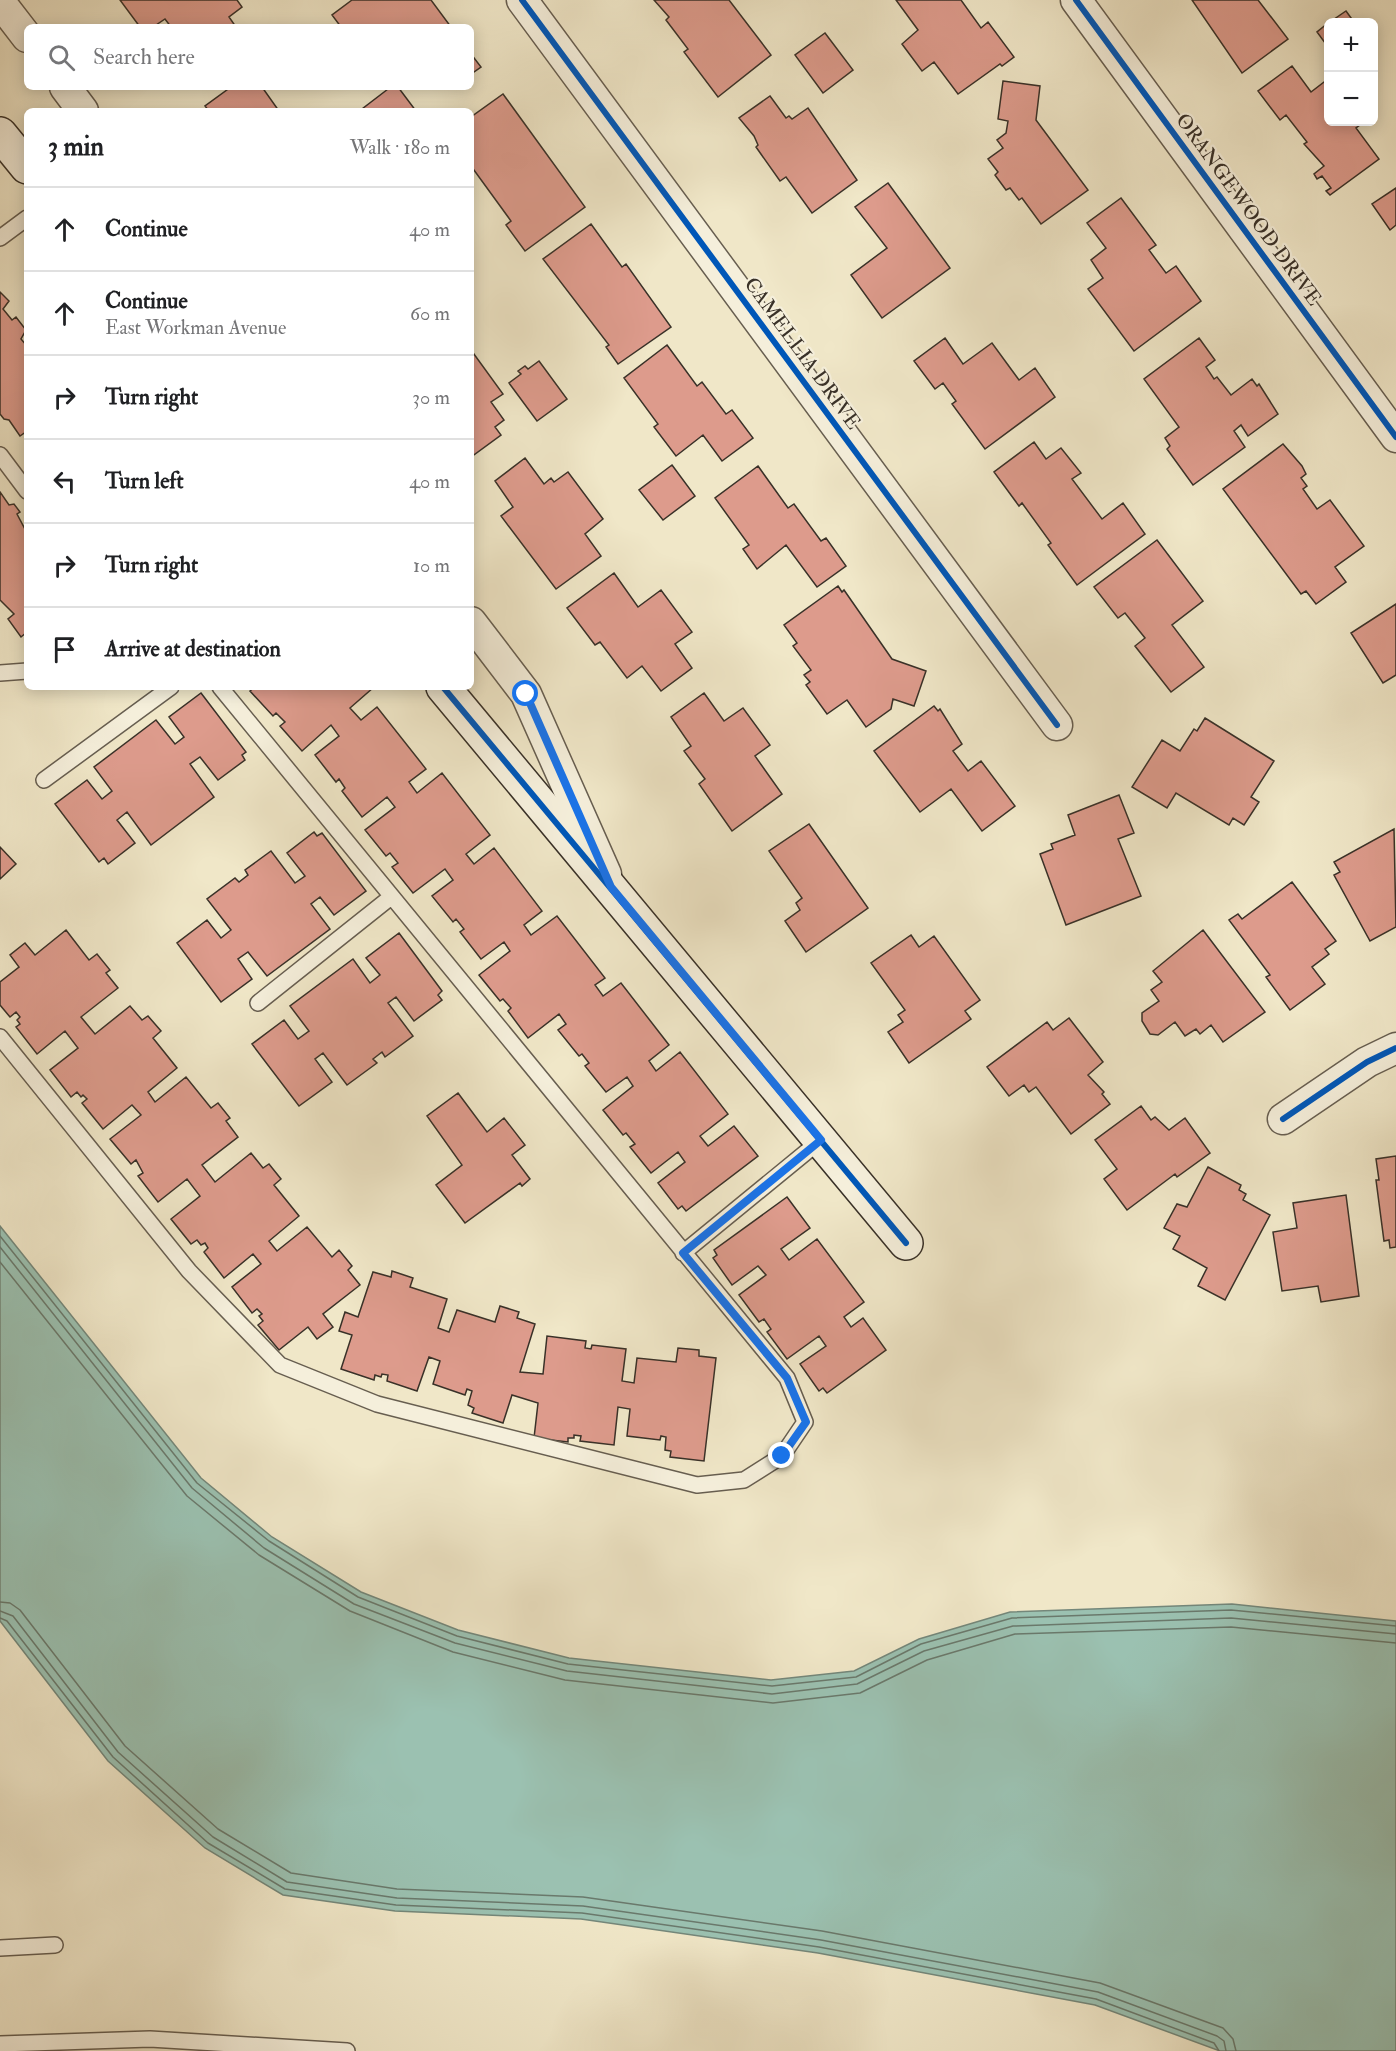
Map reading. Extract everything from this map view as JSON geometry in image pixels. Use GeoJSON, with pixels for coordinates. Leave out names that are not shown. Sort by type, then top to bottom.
{"type":"FeatureCollection","features":[{"type":"Feature","properties":{"kind":"street","name":"CAMELLIA DRIVE"},"geometry":{"type":"LineString","coordinates":[[522,0],[1057,725]]}},
{"type":"Feature","properties":{"kind":"street","name":"ORANGEWOOD DRIVE"},"geometry":{"type":"LineString","coordinates":[[1076,0],[1396,437]]}},
{"type":"Feature","properties":{"kind":"street"},"geometry":{"type":"LineString","coordinates":[[0,2],[24,33]]}},
{"type":"Feature","properties":{"kind":"street"},"geometry":{"type":"LineString","coordinates":[[67,90],[81,108]]}},
{"type":"Feature","properties":{"kind":"street"},"geometry":{"type":"LineString","coordinates":[[0,134],[24,163]]}},
{"type":"Feature","properties":{"kind":"street"},"geometry":{"type":"LineString","coordinates":[[474,626],[526,694],[611,887]]}},
{"type":"Feature","properties":{"kind":"street"},"geometry":{"type":"LineString","coordinates":[[446,690],[906,1243]]}},
{"type":"Feature","properties":{"kind":"street"},"geometry":{"type":"LineString","coordinates":[[1283,1119],[1367,1062],[1396,1048]]}},
{"type":"Feature","properties":{"kind":"lane"},"geometry":{"type":"LineString","coordinates":[[0,237],[24,220]]}},
{"type":"Feature","properties":{"kind":"lane"},"geometry":{"type":"LineString","coordinates":[[0,455],[24,486]]}},
{"type":"Feature","properties":{"kind":"lane"},"geometry":{"type":"LineString","coordinates":[[0,673],[24,670]]}},
{"type":"Feature","properties":{"kind":"lane"},"geometry":{"type":"LineString","coordinates":[[44,780],[167,690]]}},
{"type":"Feature","properties":{"kind":"lane"},"geometry":{"type":"LineString","coordinates":[[0,1037],[189,1271],[280,1365],[377,1404],[697,1485],[744,1480],[782,1456],[806,1422],[787,1378],[222,690]]}},
{"type":"Feature","properties":{"kind":"lane"},"geometry":{"type":"LineString","coordinates":[[258,1003],[391,897]]}},
{"type":"Feature","properties":{"kind":"lane"},"geometry":{"type":"LineString","coordinates":[[683,1253],[821,1140]]}},
{"type":"Feature","properties":{"kind":"lane"},"geometry":{"type":"LineString","coordinates":[[0,1948],[55,1945]]}},
{"type":"Feature","properties":{"kind":"lane"},"geometry":{"type":"LineString","coordinates":[[0,2044],[150,2039],[347,2051]]}},
{"type":"Feature","properties":{"kind":"water"},"geometry":{"type":"Polygon","coordinates":[[[0,1226],[201,1478],[272,1537],[361,1592],[458,1630],[569,1658],[771,1680],[854,1671],[919,1639],[1010,1612],[1232,1604],[1396,1621],[1396,2051],[1220,2051],[1095,2005],[818,1953],[581,1919],[395,1911],[283,1895],[205,1848],[108,1761],[0,1621],[0,1226]]]}},
{"type":"Feature","properties":{"kind":"building"},"geometry":{"type":"Polygon","coordinates":[[[120,0],[237,0],[242,7],[229,17],[234,24],[169,24],[165,19],[158,24],[138,24],[120,0]]]}},
{"type":"Feature","properties":{"kind":"building"},"geometry":{"type":"Polygon","coordinates":[[[352,0],[431,0],[449,24],[339,24],[332,15],[352,0]]]}},
{"type":"Feature","properties":{"kind":"building"},"geometry":{"type":"Polygon","coordinates":[[[654,0],[729,0],[771,55],[718,97],[684,52],[688,49],[666,20],[669,17],[654,0]]]}},
{"type":"Feature","properties":{"kind":"building"},"geometry":{"type":"Polygon","coordinates":[[[896,0],[961,0],[981,28],[988,22],[1014,57],[1002,66],[1000,64],[958,94],[934,62],[922,71],[902,44],[918,30],[896,0]]]}},
{"type":"Feature","properties":{"kind":"building"},"geometry":{"type":"Polygon","coordinates":[[[1192,0],[1258,0],[1288,39],[1242,73],[1192,0]]]}},
{"type":"Feature","properties":{"kind":"building"},"geometry":{"type":"Polygon","coordinates":[[[1346,11],[1351,18],[1336,18],[1346,11]]]}},
{"type":"Feature","properties":{"kind":"building"},"geometry":{"type":"Polygon","coordinates":[[[1324,26],[1324,42],[1317,32],[1324,26]]]}},
{"type":"Feature","properties":{"kind":"building"},"geometry":{"type":"Polygon","coordinates":[[[825,33],[853,70],[823,93],[795,55],[825,33]]]}},
{"type":"Feature","properties":{"kind":"building"},"geometry":{"type":"Polygon","coordinates":[[[474,58],[481,67],[474,72],[474,58]]]}},
{"type":"Feature","properties":{"kind":"building"},"geometry":{"type":"Polygon","coordinates":[[[1292,66],[1311,92],[1324,82],[1324,126],[1359,126],[1356,128],[1379,159],[1330,195],[1326,191],[1331,188],[1322,176],[1317,179],[1314,174],[1324,166],[1304,144],[1307,142],[1286,115],[1280,120],[1258,91],[1292,66]]]}},
{"type":"Feature","properties":{"kind":"building"},"geometry":{"type":"Polygon","coordinates":[[[1003,81],[1040,86],[1036,120],[1088,190],[1041,224],[1022,198],[1019,200],[1010,188],[1006,190],[995,175],[998,172],[988,159],[1003,148],[997,140],[1006,133],[1008,121],[998,119],[1003,81]]]}},
{"type":"Feature","properties":{"kind":"building"},"geometry":{"type":"Polygon","coordinates":[[[227,90],[264,90],[277,108],[207,108],[205,106],[227,90]]]}},
{"type":"Feature","properties":{"kind":"building"},"geometry":{"type":"Polygon","coordinates":[[[387,90],[400,90],[414,108],[363,108],[387,90]]]}},
{"type":"Feature","properties":{"kind":"building"},"geometry":{"type":"Polygon","coordinates":[[[503,94],[585,207],[525,251],[506,225],[511,221],[474,170],[474,115],[503,94]]]}},
{"type":"Feature","properties":{"kind":"building"},"geometry":{"type":"Polygon","coordinates":[[[770,96],[786,118],[789,116],[792,119],[808,108],[857,180],[812,213],[786,177],[780,181],[756,147],[758,145],[754,136],[739,118],[770,96]]]}},
{"type":"Feature","properties":{"kind":"building"},"geometry":{"type":"Polygon","coordinates":[[[888,183],[950,268],[882,318],[851,275],[887,248],[855,207],[888,183]]]}},
{"type":"Feature","properties":{"kind":"building"},"geometry":{"type":"Polygon","coordinates":[[[1396,188],[1396,225],[1390,230],[1372,204],[1396,188]]]}},
{"type":"Feature","properties":{"kind":"building"},"geometry":{"type":"Polygon","coordinates":[[[1121,198],[1156,245],[1149,250],[1166,273],[1176,266],[1201,301],[1134,351],[1088,289],[1103,278],[1091,260],[1106,248],[1087,223],[1121,198]]]}},
{"type":"Feature","properties":{"kind":"building"},"geometry":{"type":"Polygon","coordinates":[[[591,224],[622,267],[626,264],[671,327],[618,364],[606,347],[609,345],[543,259],[591,224]]]}},
{"type":"Feature","properties":{"kind":"building"},"geometry":{"type":"Polygon","coordinates":[[[0,292],[9,301],[3,309],[12,320],[16,317],[24,327],[21,339],[24,342],[24,433],[20,436],[9,420],[4,419],[0,414],[0,292]]]}},
{"type":"Feature","properties":{"kind":"building"},"geometry":{"type":"Polygon","coordinates":[[[945,338],[963,364],[992,343],[1019,380],[1035,368],[1055,397],[985,449],[952,404],[956,401],[943,383],[935,389],[914,361],[945,338]]]}},
{"type":"Feature","properties":{"kind":"building"},"geometry":{"type":"Polygon","coordinates":[[[1199,338],[1215,360],[1206,367],[1214,379],[1217,377],[1231,395],[1252,379],[1257,386],[1259,384],[1278,414],[1248,436],[1241,425],[1234,431],[1245,447],[1193,485],[1167,449],[1170,446],[1165,438],[1179,427],[1144,379],[1199,338]]]}},
{"type":"Feature","properties":{"kind":"building"},"geometry":{"type":"Polygon","coordinates":[[[667,345],[697,386],[702,382],[726,414],[732,410],[753,438],[722,461],[703,435],[676,456],[654,427],[658,424],[624,378],[667,345]]]}},
{"type":"Feature","properties":{"kind":"building"},"geometry":{"type":"Polygon","coordinates":[[[474,354],[503,394],[491,402],[504,420],[495,427],[501,435],[474,455],[474,354]]]}},
{"type":"Feature","properties":{"kind":"building"},"geometry":{"type":"Polygon","coordinates":[[[539,361],[567,399],[537,421],[509,383],[521,374],[518,371],[525,366],[528,369],[539,361]]]}},
{"type":"Feature","properties":{"kind":"building"},"geometry":{"type":"Polygon","coordinates":[[[1034,442],[1046,459],[1061,448],[1081,473],[1072,479],[1102,519],[1123,503],[1145,534],[1077,585],[1048,545],[1051,543],[1022,503],[1019,506],[994,472],[1034,442]]]}},
{"type":"Feature","properties":{"kind":"building"},"geometry":{"type":"Polygon","coordinates":[[[1283,444],[1302,466],[1306,474],[1301,478],[1307,486],[1303,489],[1317,509],[1330,500],[1364,546],[1335,567],[1346,582],[1316,604],[1306,591],[1301,594],[1223,489],[1283,444]]]}},
{"type":"Feature","properties":{"kind":"building"},"geometry":{"type":"Polygon","coordinates":[[[525,458],[544,484],[551,478],[554,482],[568,472],[603,519],[585,534],[601,556],[556,589],[501,516],[513,507],[495,481],[525,458]]]}},
{"type":"Feature","properties":{"kind":"building"},"geometry":{"type":"Polygon","coordinates":[[[672,465],[695,496],[663,520],[639,490],[672,465]]]}},
{"type":"Feature","properties":{"kind":"building"},"geometry":{"type":"Polygon","coordinates":[[[758,466],[788,508],[794,504],[821,541],[826,538],[846,566],[817,587],[786,545],[757,569],[743,549],[749,545],[715,498],[758,466]]]}},
{"type":"Feature","properties":{"kind":"building"},"geometry":{"type":"Polygon","coordinates":[[[0,492],[9,505],[14,504],[20,512],[17,514],[24,527],[24,634],[21,637],[8,619],[14,614],[0,600],[0,492]]]}},
{"type":"Feature","properties":{"kind":"building"},"geometry":{"type":"Polygon","coordinates":[[[1157,540],[1203,601],[1172,625],[1204,667],[1171,692],[1135,646],[1145,638],[1125,613],[1118,618],[1094,587],[1157,540]]]}},
{"type":"Feature","properties":{"kind":"building"},"geometry":{"type":"Polygon","coordinates":[[[614,573],[638,607],[661,590],[692,632],[675,644],[692,668],[661,691],[642,666],[627,678],[600,642],[595,645],[567,608],[614,573]]]}},
{"type":"Feature","properties":{"kind":"building"},"geometry":{"type":"Polygon","coordinates":[[[838,586],[842,592],[844,590],[892,659],[926,671],[914,706],[893,699],[891,709],[866,727],[847,700],[827,714],[806,685],[810,682],[804,675],[811,670],[793,646],[797,643],[784,625],[838,586]]]}},
{"type":"Feature","properties":{"kind":"building"},"geometry":{"type":"Polygon","coordinates":[[[1396,604],[1396,675],[1383,683],[1351,633],[1396,604]]]}},
{"type":"Feature","properties":{"kind":"building"},"geometry":{"type":"Polygon","coordinates":[[[371,690],[350,708],[361,720],[377,707],[426,769],[409,782],[417,793],[442,773],[490,835],[466,854],[474,864],[494,848],[542,911],[524,925],[531,935],[557,916],[605,978],[595,985],[603,996],[621,983],[669,1045],[649,1061],[656,1071],[680,1052],[728,1114],[700,1136],[708,1146],[734,1126],[758,1156],[686,1211],[682,1206],[678,1209],[658,1183],[685,1162],[678,1152],[651,1173],[630,1147],[635,1144],[626,1133],[623,1135],[603,1110],[633,1086],[627,1077],[606,1092],[585,1066],[589,1063],[582,1054],[579,1056],[558,1030],[566,1024],[559,1014],[528,1038],[508,1011],[511,1008],[503,999],[500,1001],[479,975],[510,951],[504,942],[481,959],[460,932],[464,929],[456,919],[453,922],[432,896],[453,880],[445,869],[413,893],[392,867],[398,863],[390,853],[386,856],[365,830],[395,807],[387,797],[362,817],[342,791],[345,788],[339,779],[336,782],[315,755],[339,736],[331,725],[302,751],[280,726],[285,722],[276,713],[273,716],[250,691],[371,690]]]}},
{"type":"Feature","properties":{"kind":"building"},"geometry":{"type":"Polygon","coordinates":[[[201,693],[246,752],[242,755],[245,760],[218,780],[200,757],[190,764],[214,797],[151,845],[127,812],[117,820],[135,843],[108,864],[104,858],[99,862],[55,804],[87,780],[102,799],[112,791],[94,767],[156,720],[175,744],[184,737],[169,717],[201,693]]]}},
{"type":"Feature","properties":{"kind":"building"},"geometry":{"type":"Polygon","coordinates":[[[704,693],[724,721],[743,708],[770,745],[755,756],[782,794],[732,831],[699,784],[705,779],[684,751],[691,746],[671,717],[704,693]]]}},
{"type":"Feature","properties":{"kind":"building"},"geometry":{"type":"Polygon","coordinates":[[[934,706],[938,711],[940,709],[962,744],[953,751],[968,771],[981,761],[1015,806],[982,831],[951,789],[920,812],[874,751],[934,706]]]}},
{"type":"Feature","properties":{"kind":"building"},"geometry":{"type":"Polygon","coordinates":[[[1205,718],[1274,761],[1251,797],[1259,802],[1244,825],[1233,818],[1229,825],[1176,793],[1167,808],[1132,787],[1162,740],[1180,751],[1194,729],[1197,731],[1205,718]]]}},
{"type":"Feature","properties":{"kind":"building"},"geometry":{"type":"Polygon","coordinates":[[[1119,795],[1134,833],[1118,839],[1141,896],[1066,925],[1040,854],[1053,849],[1051,844],[1075,835],[1068,815],[1119,795]]]}},
{"type":"Feature","properties":{"kind":"building"},"geometry":{"type":"Polygon","coordinates":[[[809,824],[868,908],[806,952],[785,921],[800,910],[796,903],[802,898],[769,851],[809,824]]]}},
{"type":"Feature","properties":{"kind":"building"},"geometry":{"type":"Polygon","coordinates":[[[1394,829],[1396,927],[1370,941],[1334,875],[1340,872],[1334,862],[1394,829]]]}},
{"type":"Feature","properties":{"kind":"building"},"geometry":{"type":"Polygon","coordinates":[[[314,832],[317,836],[322,833],[366,891],[334,915],[320,897],[311,904],[330,929],[267,976],[248,952],[238,959],[252,979],[221,1002],[177,943],[207,920],[221,938],[231,930],[207,899],[235,878],[239,882],[248,875],[245,870],[271,851],[295,883],[305,876],[287,853],[314,832]]]}},
{"type":"Feature","properties":{"kind":"building"},"geometry":{"type":"Polygon","coordinates":[[[0,847],[16,864],[0,879],[0,847]]]}},
{"type":"Feature","properties":{"kind":"building"},"geometry":{"type":"Polygon","coordinates":[[[1292,882],[1336,941],[1325,949],[1329,954],[1312,967],[1325,984],[1290,1010],[1266,977],[1270,975],[1229,920],[1238,914],[1242,919],[1292,882]]]}},
{"type":"Feature","properties":{"kind":"building"},"geometry":{"type":"Polygon","coordinates":[[[66,930],[89,960],[97,954],[110,970],[106,973],[118,988],[81,1017],[95,1034],[130,1006],[142,1020],[148,1016],[161,1031],[153,1038],[177,1068],[148,1092],[155,1102],[186,1077],[211,1108],[218,1103],[230,1118],[226,1121],[238,1137],[202,1165],[215,1182],[251,1153],[263,1168],[269,1164],[281,1179],[274,1185],[299,1216],[269,1241],[277,1251],[307,1227],[332,1257],[339,1250],[352,1266],[348,1270],[360,1285],[323,1314],[333,1327],[317,1339],[308,1327],[279,1350],[258,1325],[263,1321],[259,1316],[262,1314],[257,1309],[252,1313],[232,1287],[261,1264],[253,1254],[224,1278],[204,1252],[208,1248],[205,1243],[201,1245],[197,1240],[191,1244],[171,1219],[200,1196],[187,1179],[158,1202],[138,1176],[143,1173],[136,1160],[131,1164],[110,1139],[141,1115],[132,1105],[103,1129],[82,1103],[87,1099],[83,1095],[81,1097],[77,1092],[71,1097],[50,1070],[78,1048],[65,1031],[37,1054],[16,1027],[20,1024],[17,1020],[20,1017],[16,1012],[10,1017],[0,1005],[0,982],[19,967],[10,955],[25,943],[35,955],[66,930]]]}},
{"type":"Feature","properties":{"kind":"building"},"geometry":{"type":"Polygon","coordinates":[[[1203,930],[1265,1012],[1223,1042],[1211,1025],[1200,1034],[1196,1029],[1185,1036],[1175,1022],[1158,1035],[1150,1034],[1142,1021],[1142,1013],[1159,1001],[1151,990],[1162,982],[1153,971],[1203,930]]]}},
{"type":"Feature","properties":{"kind":"building"},"geometry":{"type":"Polygon","coordinates":[[[399,933],[442,991],[438,995],[442,1000],[414,1021],[396,997],[388,1003],[413,1036],[385,1057],[382,1052],[373,1059],[377,1063],[347,1085],[323,1053],[315,1059],[332,1082],[299,1106],[252,1044],[284,1020],[298,1039],[309,1031],[290,1006],[353,959],[370,983],[380,975],[366,958],[399,933]]]}},
{"type":"Feature","properties":{"kind":"building"},"geometry":{"type":"Polygon","coordinates":[[[911,935],[919,947],[934,936],[980,1000],[965,1011],[971,1019],[909,1063],[888,1032],[903,1022],[898,1015],[905,1010],[871,963],[911,935]]]}},
{"type":"Feature","properties":{"kind":"building"},"geometry":{"type":"Polygon","coordinates":[[[1069,1018],[1103,1062],[1088,1075],[1104,1092],[1102,1094],[1110,1104],[1071,1134],[1036,1087],[1029,1092],[1024,1085],[1009,1096],[987,1067],[1047,1022],[1053,1030],[1069,1018]]]}},
{"type":"Feature","properties":{"kind":"building"},"geometry":{"type":"Polygon","coordinates":[[[458,1093],[487,1132],[504,1118],[525,1145],[512,1155],[530,1179],[522,1186],[520,1183],[465,1223],[436,1185],[462,1165],[427,1116],[458,1093]]]}},
{"type":"Feature","properties":{"kind":"building"},"geometry":{"type":"Polygon","coordinates":[[[1141,1106],[1151,1120],[1155,1117],[1169,1130],[1185,1118],[1210,1153],[1177,1177],[1175,1174],[1127,1210],[1104,1179],[1117,1169],[1095,1140],[1141,1106]]]}},
{"type":"Feature","properties":{"kind":"building"},"geometry":{"type":"Polygon","coordinates":[[[1396,1156],[1396,1247],[1390,1248],[1389,1240],[1384,1241],[1376,1180],[1379,1180],[1376,1159],[1396,1156]]]}},
{"type":"Feature","properties":{"kind":"building"},"geometry":{"type":"Polygon","coordinates":[[[1208,1167],[1241,1185],[1239,1190],[1246,1194],[1243,1200],[1270,1215],[1225,1300],[1198,1286],[1207,1268],[1173,1249],[1180,1236],[1164,1228],[1177,1204],[1187,1207],[1208,1167]]]}},
{"type":"Feature","properties":{"kind":"building"},"geometry":{"type":"Polygon","coordinates":[[[1346,1195],[1359,1296],[1321,1302],[1318,1286],[1282,1291],[1273,1232],[1297,1228],[1293,1203],[1346,1195]]]}},
{"type":"Feature","properties":{"kind":"building"},"geometry":{"type":"Polygon","coordinates":[[[787,1197],[810,1228],[781,1249],[789,1260],[817,1239],[864,1302],[844,1317],[851,1327],[863,1318],[886,1350],[827,1393],[823,1388],[819,1391],[800,1364],[826,1346],[819,1336],[787,1359],[767,1332],[771,1329],[764,1319],[759,1322],[739,1295],[766,1275],[758,1266],[732,1285],[713,1258],[717,1255],[714,1250],[787,1197]]]}},
{"type":"Feature","properties":{"kind":"building"},"geometry":{"type":"Polygon","coordinates":[[[392,1271],[413,1278],[410,1287],[447,1299],[438,1328],[449,1332],[457,1310],[495,1322],[500,1306],[519,1312],[517,1318],[535,1324],[520,1372],[543,1374],[547,1336],[586,1341],[585,1348],[591,1349],[592,1345],[626,1349],[622,1381],[634,1383],[637,1358],[676,1362],[678,1348],[699,1350],[699,1356],[716,1358],[704,1461],[670,1457],[671,1451],[665,1450],[666,1437],[661,1436],[660,1440],[627,1436],[630,1409],[618,1407],[614,1445],[580,1441],[581,1436],[574,1435],[574,1438],[568,1438],[568,1442],[534,1438],[538,1403],[512,1395],[503,1423],[472,1413],[474,1408],[468,1405],[472,1391],[467,1389],[465,1395],[433,1384],[440,1361],[429,1357],[417,1391],[387,1381],[388,1375],[382,1374],[381,1377],[375,1375],[374,1380],[341,1369],[352,1335],[339,1331],[345,1312],[358,1317],[373,1272],[391,1277],[392,1271]]]}},
{"type":"Feature","properties":{"kind":"cycle path"},"geometry":{"type":"LineString","coordinates":[[522,0],[1057,725]]}},
{"type":"Feature","properties":{"kind":"cycle path"},"geometry":{"type":"LineString","coordinates":[[1076,0],[1396,437]]}},
{"type":"Feature","properties":{"kind":"cycle path"},"geometry":{"type":"LineString","coordinates":[[445,690],[906,1243]]}},
{"type":"Feature","properties":{"kind":"cycle path"},"geometry":{"type":"LineString","coordinates":[[1283,1119],[1367,1062],[1396,1048]]}},
{"type":"Feature","properties":{"kind":"route"},"geometry":{"type":"LineString","coordinates":[[526,694],[611,887],[821,1140],[683,1253],[787,1378],[806,1422],[782,1456]]}}]}
